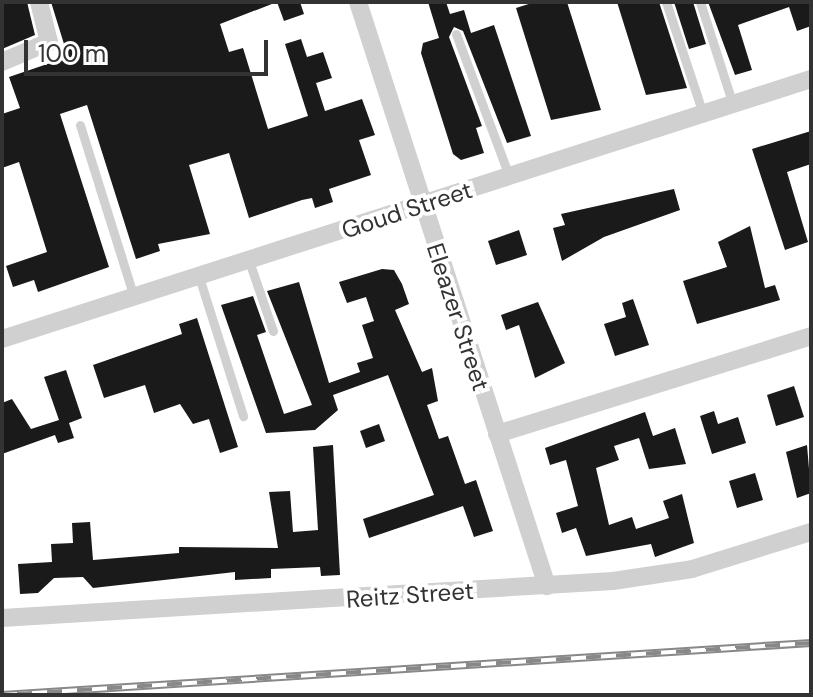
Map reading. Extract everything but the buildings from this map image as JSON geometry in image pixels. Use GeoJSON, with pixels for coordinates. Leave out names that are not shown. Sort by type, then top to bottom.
{"type":"FeatureCollection","features":[{"type":"Feature","properties":{"kind":"street"},"geometry":{"type":"LineString","coordinates":[[2,62],[49,42],[39,2]]}},
{"type":"Feature","properties":{"kind":"street","name":"Eleazer Street"},"geometry":{"type":"LineString","coordinates":[[358,2],[547,586]]}},
{"type":"Feature","properties":{"kind":"street","name":"Goud Street"},"geometry":{"type":"LineString","coordinates":[[2,339],[422,207],[811,79]]}},
{"type":"Feature","properties":{"kind":"street"},"geometry":{"type":"LineString","coordinates":[[497,434],[811,336]]}},
{"type":"Feature","properties":{"kind":"street","name":"Reitz Street"},"geometry":{"type":"LineString","coordinates":[[2,618],[547,586],[692,569],[811,532]]}},
{"type":"Feature","properties":{"kind":"lane"},"geometry":{"type":"LineString","coordinates":[[666,2],[703,114]]}},
{"type":"Feature","properties":{"kind":"lane"},"geometry":{"type":"LineString","coordinates":[[700,2],[733,105]]}},
{"type":"Feature","properties":{"kind":"lane"},"geometry":{"type":"LineString","coordinates":[[456,34],[509,176]]}},
{"type":"Feature","properties":{"kind":"lane"},"geometry":{"type":"LineString","coordinates":[[80,125],[134,297]]}},
{"type":"Feature","properties":{"kind":"lane"},"geometry":{"type":"LineString","coordinates":[[249,261],[273,331]]}},
{"type":"Feature","properties":{"kind":"lane"},"geometry":{"type":"LineString","coordinates":[[199,277],[243,416]]}},
{"type":"Feature","properties":{"kind":"railway"},"geometry":{"type":"LineString","coordinates":[[2,695],[811,643]]}}]}
